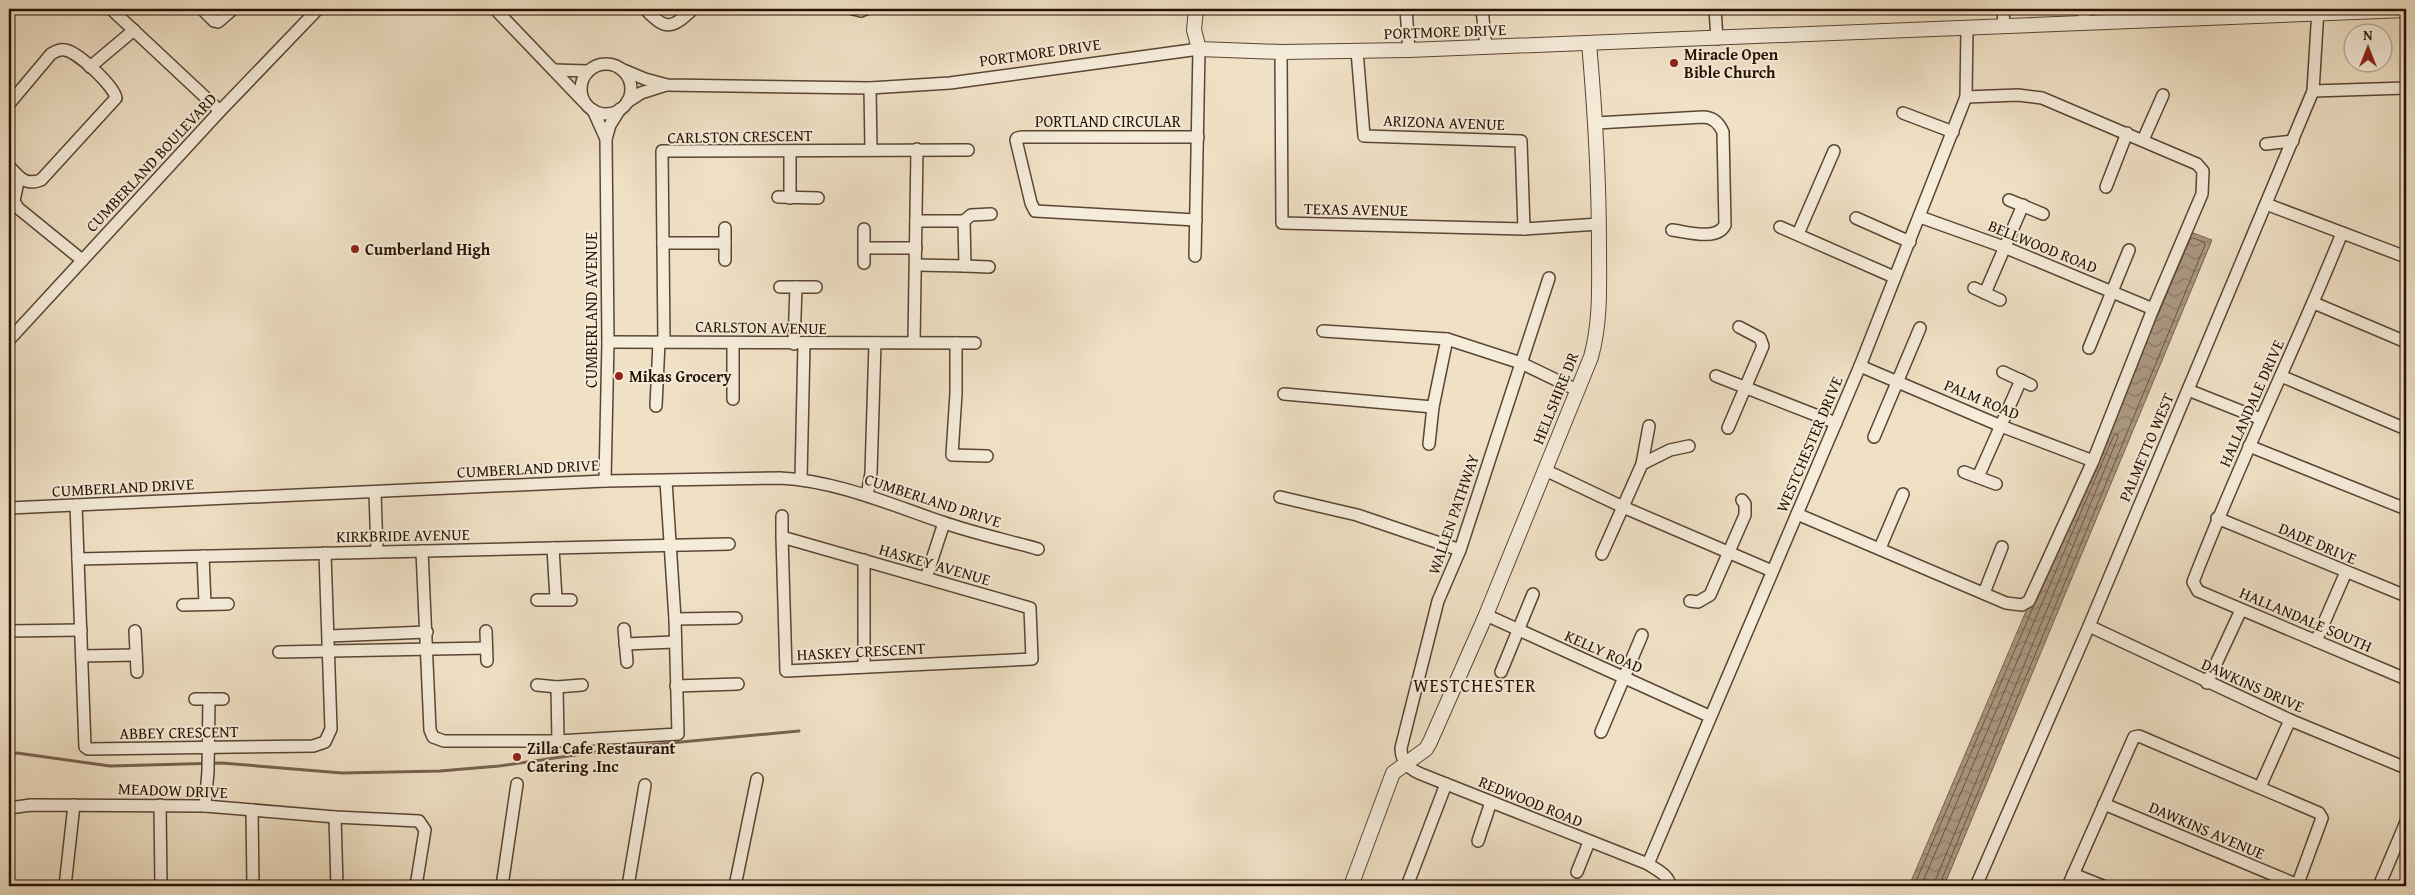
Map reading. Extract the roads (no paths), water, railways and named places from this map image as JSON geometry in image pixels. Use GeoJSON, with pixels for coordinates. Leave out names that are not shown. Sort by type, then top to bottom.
{"type":"FeatureCollection","features":[{"type":"Feature","properties":{"kind":"street"},"geometry":{"type":"LineString","coordinates":[[111,9],[220,111]]}},
{"type":"Feature","properties":{"kind":"street"},"geometry":{"type":"LineString","coordinates":[[202,9],[214,21],[222,20],[233,9]]}},
{"type":"Feature","properties":{"kind":"street","name":"CUMBERLAND BOULEVARD"},"geometry":{"type":"LineString","coordinates":[[9,340],[220,111],[318,9]]}},
{"type":"Feature","properties":{"kind":"street","name":"CUMBERLAND AVENUE"},"geometry":{"type":"LineString","coordinates":[[495,9],[590,107],[606,139]]}},
{"type":"Feature","properties":{"kind":"street"},"geometry":{"type":"LineString","coordinates":[[645,9],[658,22],[667,26],[678,24],[693,9]]}},
{"type":"Feature","properties":{"kind":"street"},"geometry":{"type":"LineString","coordinates":[[853,9],[861,11],[866,9]]}},
{"type":"Feature","properties":{"kind":"street"},"geometry":{"type":"LineString","coordinates":[[1195,256],[1199,49],[1194,30],[1196,9]]}},
{"type":"Feature","properties":{"kind":"street"},"geometry":{"type":"LineString","coordinates":[[1406,9],[1409,50]]}},
{"type":"Feature","properties":{"kind":"street"},"geometry":{"type":"LineString","coordinates":[[1482,9],[1486,48]]}},
{"type":"Feature","properties":{"kind":"street"},"geometry":{"type":"LineString","coordinates":[[1715,9],[1716,39]]}},
{"type":"Feature","properties":{"kind":"street"},"geometry":{"type":"LineString","coordinates":[[2003,9],[2004,26]]}},
{"type":"Feature","properties":{"kind":"street"},"geometry":{"type":"LineString","coordinates":[[2084,9],[2084,23]]}},
{"type":"Feature","properties":{"kind":"street","name":"PORTMORE DRIVE"},"geometry":{"type":"LineString","coordinates":[[621,69],[645,79],[667,85],[870,88],[950,82],[1199,49],[1281,52],[1486,48],[2084,23],[2243,13],[2398,10]]}},
{"type":"Feature","properties":{"kind":"street","name":"PALMETTO WEST"},"geometry":{"type":"LineString","coordinates":[[1976,886],[2089,626],[2313,91],[2318,11]]}},
{"type":"Feature","properties":{"kind":"street","name":"WESTCHESTER DRIVE"},"geometry":{"type":"LineString","coordinates":[[1648,864],[1709,716],[1860,366],[1953,132],[1966,97],[1967,28]]}},
{"type":"Feature","properties":{"kind":"street"},"geometry":{"type":"LineString","coordinates":[[90,67],[134,30]]}},
{"type":"Feature","properties":{"kind":"street","name":"HELLSHIRE DR"},"geometry":{"type":"LineString","coordinates":[[1405,763],[1426,749],[1430,742],[1486,616],[1591,357],[1597,334],[1599,224],[1596,123],[1590,43]]}},
{"type":"Feature","properties":{"kind":"street"},"geometry":{"type":"LineString","coordinates":[[9,104],[56,51],[60,50],[71,52],[90,67],[113,90],[116,98],[41,180],[30,184],[18,177],[9,166]]}},
{"type":"Feature","properties":{"kind":"street","name":"ARIZONA AVENUE"},"geometry":{"type":"LineString","coordinates":[[1358,51],[1364,136],[1521,141],[1524,229]]}},
{"type":"Feature","properties":{"kind":"street","name":"TEXAS AVENUE"},"geometry":{"type":"LineString","coordinates":[[1281,52],[1282,223],[1524,229],[1599,224]]}},
{"type":"Feature","properties":{"kind":"street"},"geometry":{"type":"LineString","coordinates":[[604,64],[621,69],[627,76],[630,84],[623,105],[602,113],[590,107],[581,88],[583,79],[588,71],[595,66],[604,64]]}},
{"type":"Feature","properties":{"kind":"street"},"geometry":{"type":"LineString","coordinates":[[554,70],[588,71]]}},
{"type":"Feature","properties":{"kind":"street","name":"PORTMORE DRIVE"},"geometry":{"type":"LineString","coordinates":[[623,105],[642,93],[667,85]]}},
{"type":"Feature","properties":{"kind":"street"},"geometry":{"type":"LineString","coordinates":[[870,88],[871,150]]}},
{"type":"Feature","properties":{"kind":"street"},"geometry":{"type":"LineString","coordinates":[[2313,91],[2406,88]]}},
{"type":"Feature","properties":{"kind":"street"},"geometry":{"type":"LineString","coordinates":[[1796,514],[2014,605],[2022,605],[2029,600],[2093,461],[2153,308],[2202,194],[2203,171],[2197,164],[2042,98],[2018,95],[1966,97]]}},
{"type":"Feature","properties":{"kind":"street"},"geometry":{"type":"LineString","coordinates":[[2143,140],[2163,95]]}},
{"type":"Feature","properties":{"kind":"street","name":"CUMBERLAND AVENUE"},"geometry":{"type":"LineString","coordinates":[[605,481],[608,342],[606,139],[610,124],[623,105]]}},
{"type":"Feature","properties":{"kind":"street"},"geometry":{"type":"LineString","coordinates":[[1903,113],[1953,132]]}},
{"type":"Feature","properties":{"kind":"street"},"geometry":{"type":"LineString","coordinates":[[1596,123],[1709,117],[1720,125],[1723,132],[1725,225],[1723,230],[1714,234],[1672,230]]}},
{"type":"Feature","properties":{"kind":"street"},"geometry":{"type":"LineString","coordinates":[[2106,187],[2127,133]]}},
{"type":"Feature","properties":{"kind":"street","name":"PORTLAND CIRCULAR"},"geometry":{"type":"LineString","coordinates":[[1196,220],[1035,211],[1031,204],[1016,140],[1022,137],[1198,137]]}},
{"type":"Feature","properties":{"kind":"street"},"geometry":{"type":"LineString","coordinates":[[2266,144],[2293,141]]}},
{"type":"Feature","properties":{"kind":"street"},"geometry":{"type":"LineString","coordinates":[[914,342],[917,150]]}},
{"type":"Feature","properties":{"kind":"street","name":"CARLSTON CRESCENT"},"geometry":{"type":"LineString","coordinates":[[656,406],[662,342],[662,151],[968,150]]}},
{"type":"Feature","properties":{"kind":"street"},"geometry":{"type":"LineString","coordinates":[[790,151],[790,198]]}},
{"type":"Feature","properties":{"kind":"street"},"geometry":{"type":"LineString","coordinates":[[1798,234],[1834,151]]}},
{"type":"Feature","properties":{"kind":"street"},"geometry":{"type":"LineString","coordinates":[[18,177],[14,193],[14,200],[18,208],[82,260]]}},
{"type":"Feature","properties":{"kind":"street"},"geometry":{"type":"LineString","coordinates":[[778,197],[818,198]]}},
{"type":"Feature","properties":{"kind":"street"},"geometry":{"type":"LineString","coordinates":[[2009,200],[2043,214]]}},
{"type":"Feature","properties":{"kind":"street"},"geometry":{"type":"LineString","coordinates":[[2266,204],[2342,233],[2405,253]]}},
{"type":"Feature","properties":{"kind":"street"},"geometry":{"type":"LineString","coordinates":[[1985,293],[2022,205]]}},
{"type":"Feature","properties":{"kind":"street"},"geometry":{"type":"LineString","coordinates":[[916,221],[964,221],[971,215],[990,214]]}},
{"type":"Feature","properties":{"kind":"street","name":"BELLWOOD ROAD"},"geometry":{"type":"LineString","coordinates":[[1920,217],[2004,247],[2153,308]]}},
{"type":"Feature","properties":{"kind":"street"},"geometry":{"type":"LineString","coordinates":[[1856,218],[1910,242]]}},
{"type":"Feature","properties":{"kind":"street"},"geometry":{"type":"LineString","coordinates":[[964,221],[965,266]]}},
{"type":"Feature","properties":{"kind":"street"},"geometry":{"type":"LineString","coordinates":[[1780,227],[1894,277]]}},
{"type":"Feature","properties":{"kind":"street"},"geometry":{"type":"LineString","coordinates":[[725,228],[725,260]]}},
{"type":"Feature","properties":{"kind":"street"},"geometry":{"type":"LineString","coordinates":[[864,229],[864,263]]}},
{"type":"Feature","properties":{"kind":"street","name":"HALLANDALE DRIVE"},"geometry":{"type":"LineString","coordinates":[[2194,587],[2193,582],[2217,518],[2314,303],[2342,233]]}},
{"type":"Feature","properties":{"kind":"street"},"geometry":{"type":"LineString","coordinates":[[663,242],[725,243]]}},
{"type":"Feature","properties":{"kind":"street"},"geometry":{"type":"LineString","coordinates":[[865,248],[916,248]]}},
{"type":"Feature","properties":{"kind":"street"},"geometry":{"type":"LineString","coordinates":[[2089,348],[2129,250]]}},
{"type":"Feature","properties":{"kind":"street"},"geometry":{"type":"LineString","coordinates":[[916,265],[989,267]]}},
{"type":"Feature","properties":{"kind":"street","name":"WALLEN PATHWAY"},"geometry":{"type":"LineString","coordinates":[[1405,763],[1400,748],[1438,601],[1460,550],[1549,278]]}},
{"type":"Feature","properties":{"kind":"street"},"geometry":{"type":"LineString","coordinates":[[780,287],[816,287]]}},
{"type":"Feature","properties":{"kind":"street"},"geometry":{"type":"LineString","coordinates":[[796,287],[799,344],[801,479]]}},
{"type":"Feature","properties":{"kind":"street"},"geometry":{"type":"LineString","coordinates":[[1974,288],[2000,300]]}},
{"type":"Feature","properties":{"kind":"street"},"geometry":{"type":"LineString","coordinates":[[2314,303],[2406,342]]}},
{"type":"Feature","properties":{"kind":"street"},"geometry":{"type":"LineString","coordinates":[[1728,428],[1763,343],[1760,338],[1738,327]]}},
{"type":"Feature","properties":{"kind":"street"},"geometry":{"type":"LineString","coordinates":[[1874,437],[1920,328]]}},
{"type":"Feature","properties":{"kind":"street"},"geometry":{"type":"LineString","coordinates":[[1323,331],[1446,339],[1521,363],[1577,390]]}},
{"type":"Feature","properties":{"kind":"street"},"geometry":{"type":"LineString","coordinates":[[1429,444],[1433,407],[1446,339]]}},
{"type":"Feature","properties":{"kind":"street","name":"CARLSTON AVENUE"},"geometry":{"type":"LineString","coordinates":[[608,342],[733,344],[975,343]]}},
{"type":"Feature","properties":{"kind":"street"},"geometry":{"type":"LineString","coordinates":[[867,495],[871,472],[875,343]]}},
{"type":"Feature","properties":{"kind":"street"},"geometry":{"type":"LineString","coordinates":[[956,343],[956,393],[952,455],[987,456]]}},
{"type":"Feature","properties":{"kind":"street"},"geometry":{"type":"LineString","coordinates":[[733,344],[733,399]]}},
{"type":"Feature","properties":{"kind":"street","name":"PALM ROAD"},"geometry":{"type":"LineString","coordinates":[[1860,366],[2001,426],[2093,461]]}},
{"type":"Feature","properties":{"kind":"street"},"geometry":{"type":"LineString","coordinates":[[1978,477],[2001,426],[2026,383],[2002,372]]}},
{"type":"Feature","properties":{"kind":"street"},"geometry":{"type":"LineString","coordinates":[[1716,376],[1836,422]]}},
{"type":"Feature","properties":{"kind":"street"},"geometry":{"type":"LineString","coordinates":[[2280,376],[2406,428]]}},
{"type":"Feature","properties":{"kind":"street"},"geometry":{"type":"LineString","coordinates":[[2188,390],[2261,419]]}},
{"type":"Feature","properties":{"kind":"street"},"geometry":{"type":"LineString","coordinates":[[1284,394],[1433,407]]}},
{"type":"Feature","properties":{"kind":"street"},"geometry":{"type":"LineString","coordinates":[[1602,554],[1642,464],[1649,426]]}},
{"type":"Feature","properties":{"kind":"street"},"geometry":{"type":"LineString","coordinates":[[1642,464],[1670,450],[1689,446]]}},
{"type":"Feature","properties":{"kind":"street"},"geometry":{"type":"LineString","coordinates":[[2249,446],[2406,510]]}},
{"type":"Feature","properties":{"kind":"street"},"geometry":{"type":"LineString","coordinates":[[1545,470],[1623,507],[1772,571]]}},
{"type":"Feature","properties":{"kind":"street"},"geometry":{"type":"LineString","coordinates":[[1964,472],[1996,484]]}},
{"type":"Feature","properties":{"kind":"street","name":"CUMBERLAND DRIVE"},"geometry":{"type":"LineString","coordinates":[[9,508],[605,481],[801,479],[867,495],[944,523],[1038,549]]}},
{"type":"Feature","properties":{"kind":"street"},"geometry":{"type":"LineString","coordinates":[[422,551],[428,649],[430,730],[433,737],[444,742],[558,741],[678,734],[674,642],[675,619],[666,481]]}},
{"type":"Feature","properties":{"kind":"street"},"geometry":{"type":"LineString","coordinates":[[375,492],[377,552]]}},
{"type":"Feature","properties":{"kind":"street"},"geometry":{"type":"LineString","coordinates":[[1880,548],[1903,494]]}},
{"type":"Feature","properties":{"kind":"street"},"geometry":{"type":"LineString","coordinates":[[1280,497],[1357,515],[1460,550]]}},
{"type":"Feature","properties":{"kind":"street"},"geometry":{"type":"LineString","coordinates":[[1690,601],[1698,602],[1710,595],[1747,509],[1746,504],[1742,500]]}},
{"type":"Feature","properties":{"kind":"street","name":"ABBEY CRESCENT"},"geometry":{"type":"LineString","coordinates":[[76,506],[87,749],[209,749],[313,746],[325,742],[331,729],[330,652],[325,553]]}},
{"type":"Feature","properties":{"kind":"street","name":"HASKEY CRESCENT"},"geometry":{"type":"LineString","coordinates":[[782,516],[786,671],[1032,659]]}},
{"type":"Feature","properties":{"kind":"street","name":"DADE DRIVE"},"geometry":{"type":"LineString","coordinates":[[2217,518],[2406,596]]}},
{"type":"Feature","properties":{"kind":"street"},"geometry":{"type":"LineString","coordinates":[[926,578],[944,523]]}},
{"type":"Feature","properties":{"kind":"street","name":"HASKEY AVENUE"},"geometry":{"type":"LineString","coordinates":[[782,537],[1030,608],[1032,659]]}},
{"type":"Feature","properties":{"kind":"street","name":"KIRKBRIDE AVENUE"},"geometry":{"type":"LineString","coordinates":[[78,559],[729,544]]}},
{"type":"Feature","properties":{"kind":"street"},"geometry":{"type":"LineString","coordinates":[[1984,593],[2002,547]]}},
{"type":"Feature","properties":{"kind":"street"},"geometry":{"type":"LineString","coordinates":[[553,548],[556,599]]}},
{"type":"Feature","properties":{"kind":"street"},"geometry":{"type":"LineString","coordinates":[[203,556],[205,604]]}},
{"type":"Feature","properties":{"kind":"street"},"geometry":{"type":"LineString","coordinates":[[864,560],[864,667]]}},
{"type":"Feature","properties":{"kind":"street"},"geometry":{"type":"LineString","coordinates":[[2316,641],[2346,572]]}},
{"type":"Feature","properties":{"kind":"street","name":"HALLANDALE SOUTH"},"geometry":{"type":"LineString","coordinates":[[2194,587],[2198,591],[2241,610],[2406,679]]}},
{"type":"Feature","properties":{"kind":"street"},"geometry":{"type":"LineString","coordinates":[[1501,672],[1533,594]]}},
{"type":"Feature","properties":{"kind":"street"},"geometry":{"type":"LineString","coordinates":[[537,600],[571,600]]}},
{"type":"Feature","properties":{"kind":"street"},"geometry":{"type":"LineString","coordinates":[[183,605],[228,604]]}},
{"type":"Feature","properties":{"kind":"street"},"geometry":{"type":"LineString","coordinates":[[2206,683],[2241,610]]}},
{"type":"Feature","properties":{"kind":"street","name":"KELLY ROAD"},"geometry":{"type":"LineString","coordinates":[[1486,616],[1709,716]]}},
{"type":"Feature","properties":{"kind":"street"},"geometry":{"type":"LineString","coordinates":[[675,619],[736,618]]}},
{"type":"Feature","properties":{"kind":"street","name":"DAWKINS DRIVE"},"geometry":{"type":"LineString","coordinates":[[2089,626],[2206,683],[2406,768]]}},
{"type":"Feature","properties":{"kind":"street"},"geometry":{"type":"LineString","coordinates":[[624,629],[627,662]]}},
{"type":"Feature","properties":{"kind":"street"},"geometry":{"type":"LineString","coordinates":[[9,631],[81,630]]}},
{"type":"Feature","properties":{"kind":"street"},"geometry":{"type":"LineString","coordinates":[[135,631],[137,672]]}},
{"type":"Feature","properties":{"kind":"street"},"geometry":{"type":"LineString","coordinates":[[486,631],[487,661]]}},
{"type":"Feature","properties":{"kind":"street"},"geometry":{"type":"LineString","coordinates":[[329,636],[427,632]]}},
{"type":"Feature","properties":{"kind":"street"},"geometry":{"type":"LineString","coordinates":[[1601,732],[1642,635]]}},
{"type":"Feature","properties":{"kind":"street"},"geometry":{"type":"LineString","coordinates":[[625,644],[674,642]]}},
{"type":"Feature","properties":{"kind":"street"},"geometry":{"type":"LineString","coordinates":[[279,652],[486,648]]}},
{"type":"Feature","properties":{"kind":"street"},"geometry":{"type":"LineString","coordinates":[[82,656],[136,655]]}},
{"type":"Feature","properties":{"kind":"street"},"geometry":{"type":"LineString","coordinates":[[676,686],[738,684]]}},
{"type":"Feature","properties":{"kind":"street"},"geometry":{"type":"LineString","coordinates":[[537,685],[557,687],[582,685]]}},
{"type":"Feature","properties":{"kind":"street"},"geometry":{"type":"LineString","coordinates":[[557,687],[558,741]]}},
{"type":"Feature","properties":{"kind":"street"},"geometry":{"type":"LineString","coordinates":[[195,699],[223,699]]}},
{"type":"Feature","properties":{"kind":"street"},"geometry":{"type":"LineString","coordinates":[[205,806],[209,749],[208,699]]}},
{"type":"Feature","properties":{"kind":"street"},"geometry":{"type":"LineString","coordinates":[[2260,788],[2290,720]]}},
{"type":"Feature","properties":{"kind":"street"},"geometry":{"type":"LineString","coordinates":[[2068,886],[2134,737],[2137,736],[2322,815],[2298,886]]}},
{"type":"Feature","properties":{"kind":"street"},"geometry":{"type":"LineString","coordinates":[[1351,886],[1393,773],[1405,763]]}},
{"type":"Feature","properties":{"kind":"street","name":"REDWOOD ROAD"},"geometry":{"type":"LineString","coordinates":[[1405,763],[1410,769],[1446,784],[1648,864],[1662,872],[1670,881],[1670,886]]}},
{"type":"Feature","properties":{"kind":"street"},"geometry":{"type":"LineString","coordinates":[[735,886],[757,780]]}},
{"type":"Feature","properties":{"kind":"street"},"geometry":{"type":"LineString","coordinates":[[502,886],[517,784]]}},
{"type":"Feature","properties":{"kind":"street"},"geometry":{"type":"LineString","coordinates":[[1407,886],[1446,784]]}},
{"type":"Feature","properties":{"kind":"street"},"geometry":{"type":"LineString","coordinates":[[628,886],[645,785]]}},
{"type":"Feature","properties":{"kind":"street"},"geometry":{"type":"LineString","coordinates":[[1478,841],[1491,802]]}},
{"type":"Feature","properties":{"kind":"street","name":"DAWKINS AVENUE"},"geometry":{"type":"LineString","coordinates":[[2104,804],[2298,886]]}},
{"type":"Feature","properties":{"kind":"street","name":"MEADOW DRIVE"},"geometry":{"type":"LineString","coordinates":[[9,808],[31,805],[205,806],[336,817],[419,821],[426,830],[416,886]]}},
{"type":"Feature","properties":{"kind":"street"},"geometry":{"type":"LineString","coordinates":[[66,886],[74,805]]}},
{"type":"Feature","properties":{"kind":"street"},"geometry":{"type":"LineString","coordinates":[[160,805],[161,886]]}},
{"type":"Feature","properties":{"kind":"street"},"geometry":{"type":"LineString","coordinates":[[252,810],[253,886]]}},
{"type":"Feature","properties":{"kind":"street"},"geometry":{"type":"LineString","coordinates":[[336,817],[337,886]]}},
{"type":"Feature","properties":{"kind":"street"},"geometry":{"type":"LineString","coordinates":[[2379,886],[2406,822]]}},
{"type":"Feature","properties":{"kind":"street"},"geometry":{"type":"LineString","coordinates":[[1577,872],[1589,842]]}},
{"type":"Feature","properties":{"kind":"street"},"geometry":{"type":"LineString","coordinates":[[2073,874],[2103,886]]}},
{"type":"Feature","properties":{"kind":"water"},"geometry":{"type":"Polygon","coordinates":[[[2188,231],[2212,240],[1944,886],[1909,886],[2188,231]]]}},
{"type":"Feature","properties":{"kind":"waterway"},"geometry":{"type":"LineString","coordinates":[[9,755],[17,753],[110,766],[222,763],[342,773],[440,771],[499,766],[638,746],[799,731]]}},
{"type":"Feature","properties":{"kind":"place","name":"Miracle Open Bible Church"},"geometry":{"type":"Point","coordinates":[1674,63]}},
{"type":"Feature","properties":{"kind":"place","name":"Cumberland High"},"geometry":{"type":"Point","coordinates":[355,249]}},
{"type":"Feature","properties":{"kind":"place","name":"Mikas Grocery"},"geometry":{"type":"Point","coordinates":[619,376]}},
{"type":"Feature","properties":{"kind":"place","name":"Zilla Cafe Restaurant Catering .Inc"},"geometry":{"type":"Point","coordinates":[517,757]}},
{"type":"Feature","properties":{"kind":"district","name":"WESTCHESTER"},"geometry":{"type":"Point","coordinates":[1475,686]}}]}
